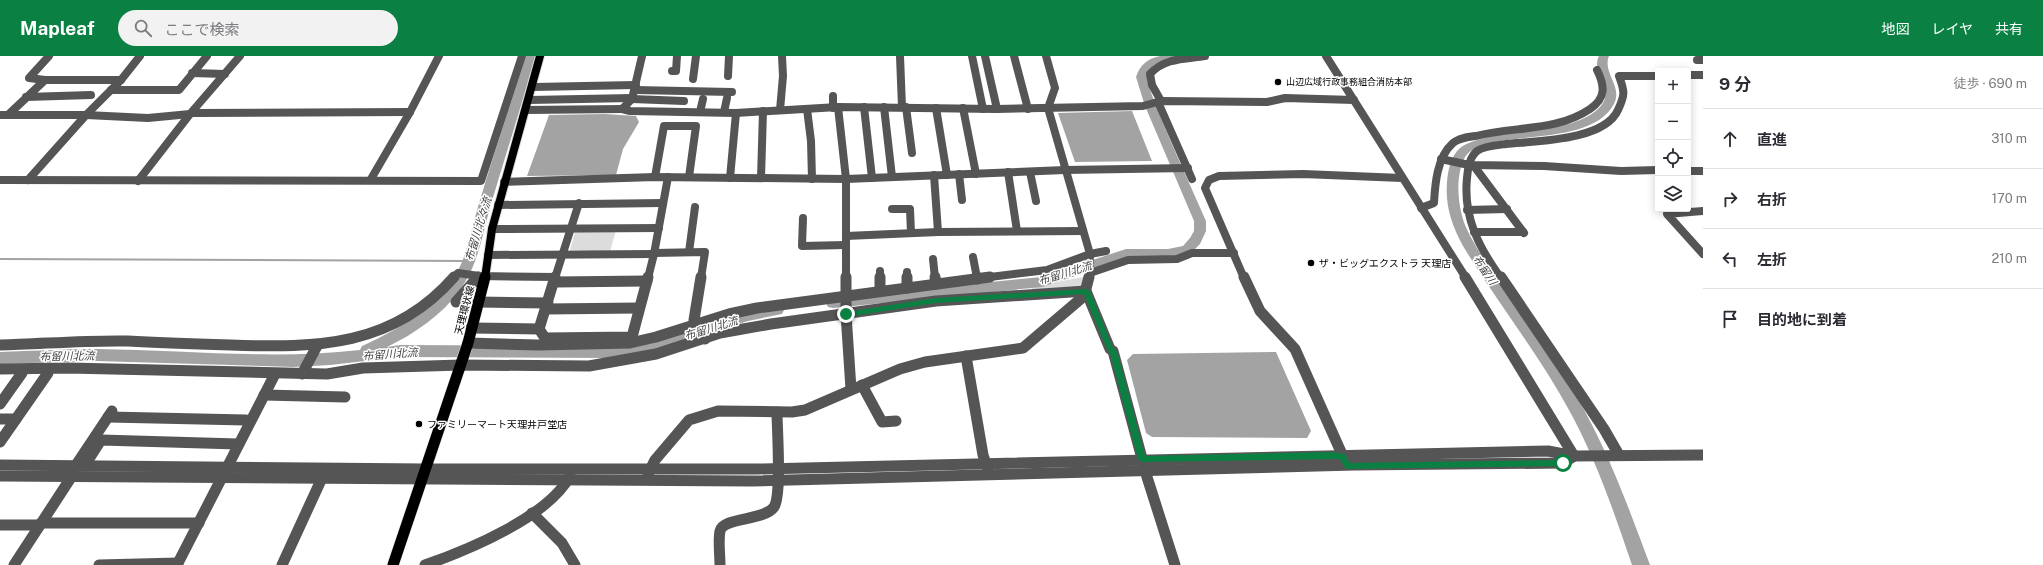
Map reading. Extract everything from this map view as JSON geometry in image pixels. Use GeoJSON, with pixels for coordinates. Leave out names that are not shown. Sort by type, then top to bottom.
{"type":"FeatureCollection","features":[{"type":"Feature","properties":{"kind":"main road","name":"天理環状線"},"geometry":{"type":"LineString","coordinates":[[393,565],[462,364],[478,302],[480,276],[488,255],[498,204],[530,100],[540,56]]}},
{"type":"Feature","properties":{"kind":"street"},"geometry":{"type":"LineString","coordinates":[[49,56],[29,78],[57,82],[121,80]]}},
{"type":"Feature","properties":{"kind":"street"},"geometry":{"type":"LineString","coordinates":[[28,180],[86,115],[121,80],[140,56]]}},
{"type":"Feature","properties":{"kind":"street"},"geometry":{"type":"LineString","coordinates":[[111,90],[179,90],[207,56]]}},
{"type":"Feature","properties":{"kind":"street"},"geometry":{"type":"LineString","coordinates":[[138,181],[191,114],[240,56]]}},
{"type":"Feature","properties":{"kind":"street"},"geometry":{"type":"LineString","coordinates":[[371,180],[410,112],[439,56]]}},
{"type":"Feature","properties":{"kind":"street"},"geometry":{"type":"LineString","coordinates":[[0,180],[481,181],[522,56]]}},
{"type":"Feature","properties":{"kind":"street"},"geometry":{"type":"LineString","coordinates":[[622,109],[628,105],[632,99],[642,56]]}},
{"type":"Feature","properties":{"kind":"street"},"geometry":{"type":"LineString","coordinates":[[672,71],[676,71],[678,56]]}},
{"type":"Feature","properties":{"kind":"street"},"geometry":{"type":"LineString","coordinates":[[693,78],[696,56]]}},
{"type":"Feature","properties":{"kind":"street"},"geometry":{"type":"LineString","coordinates":[[728,76],[729,56]]}},
{"type":"Feature","properties":{"kind":"street"},"geometry":{"type":"LineString","coordinates":[[780,110],[783,76],[782,56]]}},
{"type":"Feature","properties":{"kind":"street"},"geometry":{"type":"LineString","coordinates":[[900,56],[909,151]]}},
{"type":"Feature","properties":{"kind":"street"},"geometry":{"type":"LineString","coordinates":[[972,56],[983,109]]}},
{"type":"Feature","properties":{"kind":"street"},"geometry":{"type":"LineString","coordinates":[[985,56],[997,109]]}},
{"type":"Feature","properties":{"kind":"street"},"geometry":{"type":"LineString","coordinates":[[1014,56],[1028,109]]}},
{"type":"Feature","properties":{"kind":"street"},"geometry":{"type":"LineString","coordinates":[[648,475],[655,460],[689,420],[718,412],[792,412],[815,407],[856,387],[900,369],[925,362],[1023,348],[1084,296],[1090,272],[1089,256],[1048,108],[1055,88],[1046,56]]}},
{"type":"Feature","properties":{"kind":"street"},"geometry":{"type":"LineString","coordinates":[[1192,178],[1152,85],[1150,74],[1154,68],[1161,63],[1199,56]]}},
{"type":"Feature","properties":{"kind":"street"},"geometry":{"type":"LineString","coordinates":[[1326,56],[1578,456]]}},
{"type":"Feature","properties":{"kind":"street"},"geometry":{"type":"LineString","coordinates":[[1421,208],[1434,203],[1443,160],[1454,142],[1496,130],[1557,124],[1582,115],[1599,102],[1604,92],[1603,79],[1597,70]]}},
{"type":"Feature","properties":{"kind":"street"},"geometry":{"type":"LineString","coordinates":[[192,73],[225,74]]}},
{"type":"Feature","properties":{"kind":"street"},"geometry":{"type":"LineString","coordinates":[[1691,75],[1703,75]]}},
{"type":"Feature","properties":{"kind":"street"},"geometry":{"type":"LineString","coordinates":[[1616,455],[1557,358],[1483,252],[1474,232],[1467,210],[1465,190],[1470,157],[1478,151],[1488,147],[1532,140],[1570,137],[1605,126],[1614,118],[1622,106],[1624,95],[1619,76],[1655,76]]}},
{"type":"Feature","properties":{"kind":"street"},"geometry":{"type":"LineString","coordinates":[[9,114],[45,80]]}},
{"type":"Feature","properties":{"kind":"street"},"geometry":{"type":"LineString","coordinates":[[532,87],[635,87],[730,95],[724,112]]}},
{"type":"Feature","properties":{"kind":"street"},"geometry":{"type":"LineString","coordinates":[[26,97],[91,95]]}},
{"type":"Feature","properties":{"kind":"street"},"geometry":{"type":"LineString","coordinates":[[833,96],[846,179],[846,314],[856,387],[882,422],[896,421]]}},
{"type":"Feature","properties":{"kind":"street"},"geometry":{"type":"LineString","coordinates":[[526,110],[622,109],[630,111],[736,112],[864,107],[1028,109],[1144,105],[1159,102],[1267,102],[1285,98],[1354,100]]}},
{"type":"Feature","properties":{"kind":"street"},"geometry":{"type":"LineString","coordinates":[[530,100],[632,99],[684,101]]}},
{"type":"Feature","properties":{"kind":"street"},"geometry":{"type":"LineString","coordinates":[[700,112],[703,99]]}},
{"type":"Feature","properties":{"kind":"street"},"geometry":{"type":"LineString","coordinates":[[864,107],[872,178]]}},
{"type":"Feature","properties":{"kind":"street"},"geometry":{"type":"LineString","coordinates":[[884,107],[892,177]]}},
{"type":"Feature","properties":{"kind":"street"},"geometry":{"type":"LineString","coordinates":[[936,108],[947,175]]}},
{"type":"Feature","properties":{"kind":"street"},"geometry":{"type":"LineString","coordinates":[[963,108],[976,174]]}},
{"type":"Feature","properties":{"kind":"street"},"geometry":{"type":"LineString","coordinates":[[807,109],[811,141],[812,179]]}},
{"type":"Feature","properties":{"kind":"street"},"geometry":{"type":"LineString","coordinates":[[761,178],[763,111]]}},
{"type":"Feature","properties":{"kind":"street"},"geometry":{"type":"LineString","coordinates":[[0,114],[86,115],[148,118],[191,114],[410,112]]}},
{"type":"Feature","properties":{"kind":"street"},"geometry":{"type":"LineString","coordinates":[[730,178],[736,112]]}},
{"type":"Feature","properties":{"kind":"street"},"geometry":{"type":"LineString","coordinates":[[654,177],[664,126],[696,126],[689,177]]}},
{"type":"Feature","properties":{"kind":"street"},"geometry":{"type":"LineString","coordinates":[[1443,160],[1470,165],[1544,166],[1655,173]]}},
{"type":"Feature","properties":{"kind":"street"},"geometry":{"type":"LineString","coordinates":[[1470,165],[1524,232],[1474,232]]}},
{"type":"Feature","properties":{"kind":"street"},"geometry":{"type":"LineString","coordinates":[[504,182],[654,177],[846,179],[1065,170],[1188,168]]}},
{"type":"Feature","properties":{"kind":"street"},"geometry":{"type":"LineString","coordinates":[[1691,171],[1703,171]]}},
{"type":"Feature","properties":{"kind":"street"},"geometry":{"type":"LineString","coordinates":[[1008,172],[1018,231]]}},
{"type":"Feature","properties":{"kind":"street"},"geometry":{"type":"LineString","coordinates":[[1030,172],[1036,201]]}},
{"type":"Feature","properties":{"kind":"street"},"geometry":{"type":"LineString","coordinates":[[959,174],[962,200]]}},
{"type":"Feature","properties":{"kind":"street"},"geometry":{"type":"LineString","coordinates":[[1345,461],[1295,349],[1284,334],[1263,316],[1256,305],[1205,188],[1205,184],[1209,179],[1218,176],[1303,174],[1402,178]]}},
{"type":"Feature","properties":{"kind":"street"},"geometry":{"type":"LineString","coordinates":[[934,175],[938,232]]}},
{"type":"Feature","properties":{"kind":"street"},"geometry":{"type":"LineString","coordinates":[[539,329],[546,338],[632,337],[654,254],[668,177]]}},
{"type":"Feature","properties":{"kind":"street"},"geometry":{"type":"LineString","coordinates":[[539,329],[556,280],[579,203]]}},
{"type":"Feature","properties":{"kind":"street"},"geometry":{"type":"LineString","coordinates":[[498,204],[663,203]]}},
{"type":"Feature","properties":{"kind":"street"},"geometry":{"type":"LineString","coordinates":[[689,252],[695,207]]}},
{"type":"Feature","properties":{"kind":"street"},"geometry":{"type":"LineString","coordinates":[[892,209],[910,209],[911,233]]}},
{"type":"Feature","properties":{"kind":"street"},"geometry":{"type":"LineString","coordinates":[[1467,210],[1507,210]]}},
{"type":"Feature","properties":{"kind":"street"},"geometry":{"type":"LineString","coordinates":[[1691,211],[1703,211]]}},
{"type":"Feature","properties":{"kind":"street"},"geometry":{"type":"LineString","coordinates":[[1682,212],[1667,214],[1703,254]]}},
{"type":"Feature","properties":{"kind":"street"},"geometry":{"type":"LineString","coordinates":[[803,218],[802,246],[911,233],[1083,231]]}},
{"type":"Feature","properties":{"kind":"street"},"geometry":{"type":"LineString","coordinates":[[492,229],[659,228]]}},
{"type":"Feature","properties":{"kind":"street"},"geometry":{"type":"LineString","coordinates":[[467,345],[613,345],[656,337],[757,308],[1047,270],[1106,251]]}},
{"type":"Feature","properties":{"kind":"street"},"geometry":{"type":"LineString","coordinates":[[488,255],[654,254],[705,252],[694,320],[704,338]]}},
{"type":"Feature","properties":{"kind":"street"},"geometry":{"type":"LineString","coordinates":[[1090,272],[1128,260],[1177,259],[1192,253],[1234,253]]}},
{"type":"Feature","properties":{"kind":"street"},"geometry":{"type":"LineString","coordinates":[[973,257],[977,279]]}},
{"type":"Feature","properties":{"kind":"street"},"geometry":{"type":"LineString","coordinates":[[933,259],[936,284]]}},
{"type":"Feature","properties":{"kind":"street"},"geometry":{"type":"LineString","coordinates":[[880,271],[880,291]]}},
{"type":"Feature","properties":{"kind":"street"},"geometry":{"type":"LineString","coordinates":[[906,272],[907,288]]}},
{"type":"Feature","properties":{"kind":"street"},"geometry":{"type":"LineString","coordinates":[[0,346],[115,341],[316,347],[376,333],[406,318],[428,303],[447,287],[458,273],[480,276],[556,280],[647,281]]}},
{"type":"Feature","properties":{"kind":"street"},"geometry":{"type":"LineString","coordinates":[[456,302],[480,276]]}},
{"type":"Feature","properties":{"kind":"street"},"geometry":{"type":"LineString","coordinates":[[0,369],[68,368],[275,374],[327,374],[363,368],[462,364],[589,366],[656,354],[704,338],[738,329],[936,301],[1086,291]]}},
{"type":"Feature","properties":{"kind":"street"},"geometry":{"type":"LineString","coordinates":[[1086,291],[1110,349],[1113,351],[1144,465],[1175,565]]}},
{"type":"Feature","properties":{"kind":"street"},"geometry":{"type":"LineString","coordinates":[[478,302],[547,306],[639,308]]}},
{"type":"Feature","properties":{"kind":"street"},"geometry":{"type":"LineString","coordinates":[[471,328],[539,329]]}},
{"type":"Feature","properties":{"kind":"street"},"geometry":{"type":"LineString","coordinates":[[302,374],[316,347]]}},
{"type":"Feature","properties":{"kind":"street"},"geometry":{"type":"LineString","coordinates":[[966,356],[988,469]]}},
{"type":"Feature","properties":{"kind":"street"},"geometry":{"type":"LineString","coordinates":[[0,404],[22,373]]}},
{"type":"Feature","properties":{"kind":"street"},"geometry":{"type":"LineString","coordinates":[[0,442],[48,373]]}},
{"type":"Feature","properties":{"kind":"street"},"geometry":{"type":"LineString","coordinates":[[99,565],[177,564],[275,374]]}},
{"type":"Feature","properties":{"kind":"street"},"geometry":{"type":"LineString","coordinates":[[264,395],[345,396]]}},
{"type":"Feature","properties":{"kind":"street"},"geometry":{"type":"LineString","coordinates":[[720,565],[720,530],[725,524],[770,511],[775,505],[777,475],[777,412]]}},
{"type":"Feature","properties":{"kind":"street"},"geometry":{"type":"LineString","coordinates":[[14,565],[110,414],[246,420]]}},
{"type":"Feature","properties":{"kind":"street"},"geometry":{"type":"LineString","coordinates":[[0,419],[16,419]]}},
{"type":"Feature","properties":{"kind":"street"},"geometry":{"type":"LineString","coordinates":[[77,468],[101,440],[238,444]]}},
{"type":"Feature","properties":{"kind":"street"},"geometry":{"type":"LineString","coordinates":[[0,465],[225,472],[777,475],[1345,461],[1563,463],[1578,456],[1703,455]]}},
{"type":"Feature","properties":{"kind":"street"},"geometry":{"type":"LineString","coordinates":[[0,476],[77,468],[225,472],[322,478],[423,474]]}},
{"type":"Feature","properties":{"kind":"street"},"geometry":{"type":"LineString","coordinates":[[425,565],[468,550],[499,534],[550,500],[562,489],[571,475]]}},
{"type":"Feature","properties":{"kind":"street"},"geometry":{"type":"LineString","coordinates":[[282,565],[322,478]]}},
{"type":"Feature","properties":{"kind":"street"},"geometry":{"type":"LineString","coordinates":[[532,513],[552,531],[565,547],[574,565]]}},
{"type":"Feature","properties":{"kind":"street"},"geometry":{"type":"LineString","coordinates":[[0,525],[199,523]]}},
{"type":"Feature","properties":{"kind":"shaded area"},"geometry":{"type":"Polygon","coordinates":[[[1132,111],[1152,161],[1075,162],[1058,113],[1132,111]]]}},
{"type":"Feature","properties":{"kind":"shaded area"},"geometry":{"type":"Polygon","coordinates":[[[605,114],[636,116],[639,122],[623,149],[616,175],[527,176],[549,115],[605,114]]]}},
{"type":"Feature","properties":{"kind":"shaded area"},"geometry":{"type":"Polygon","coordinates":[[[616,230],[610,252],[570,250],[575,232],[616,230]]]}},
{"type":"Feature","properties":{"kind":"shaded area"},"geometry":{"type":"Polygon","coordinates":[[[1083,277],[1086,278],[1084,287],[1033,292],[1031,287],[1083,277]]]}},
{"type":"Feature","properties":{"kind":"shaded area"},"geometry":{"type":"Polygon","coordinates":[[[1276,352],[1311,431],[1307,438],[1152,437],[1146,433],[1127,360],[1133,354],[1276,352]]]}},
{"type":"Feature","properties":{"kind":"waterway","name":"布留川北々流"},"geometry":{"type":"LineString","coordinates":[[367,350],[401,334],[434,310],[455,287],[465,271],[470,261],[484,207],[531,56]]}},
{"type":"Feature","properties":{"kind":"waterway","name":"布留川北流"},"geometry":{"type":"LineString","coordinates":[[833,303],[1042,282],[1126,254],[1168,254],[1187,249],[1195,241],[1200,231],[1200,221],[1151,106],[1141,77],[1143,71],[1152,61],[1173,56]]}},
{"type":"Feature","properties":{"kind":"waterway","name":"布留川"},"geometry":{"type":"LineString","coordinates":[[1604,56],[1602,66],[1611,90],[1611,97],[1604,110],[1578,126],[1500,138],[1484,141],[1471,146],[1462,153],[1455,167],[1453,176],[1453,195],[1457,220],[1462,233],[1574,404],[1606,471],[1641,565]]}},
{"type":"Feature","properties":{"kind":"waterway"},"geometry":{"type":"LineString","coordinates":[[0,259],[470,261]]}},
{"type":"Feature","properties":{"kind":"waterway","name":"布留川北流"},"geometry":{"type":"LineString","coordinates":[[0,358],[96,355],[293,361],[330,359],[400,351],[613,352],[666,342],[747,316],[777,310]]}},
{"type":"Feature","properties":{"kind":"place","name":"山辺広域行政事務組合消防本部"},"geometry":{"type":"Point","coordinates":[1278,82]}},
{"type":"Feature","properties":{"kind":"place","name":"ザ・ビッグエクストラ 天理店"},"geometry":{"type":"Point","coordinates":[1311,263]}},
{"type":"Feature","properties":{"kind":"place","name":"ファミリーマート天理井戸堂店"},"geometry":{"type":"Point","coordinates":[419,424]}},
{"type":"Feature","properties":{"kind":"route"},"geometry":{"type":"LineString","coordinates":[[846,314],[936,301],[1086,291],[1090,296],[1110,349],[1113,351],[1142,459],[1343,456],[1347,466],[1563,463]]}}]}
